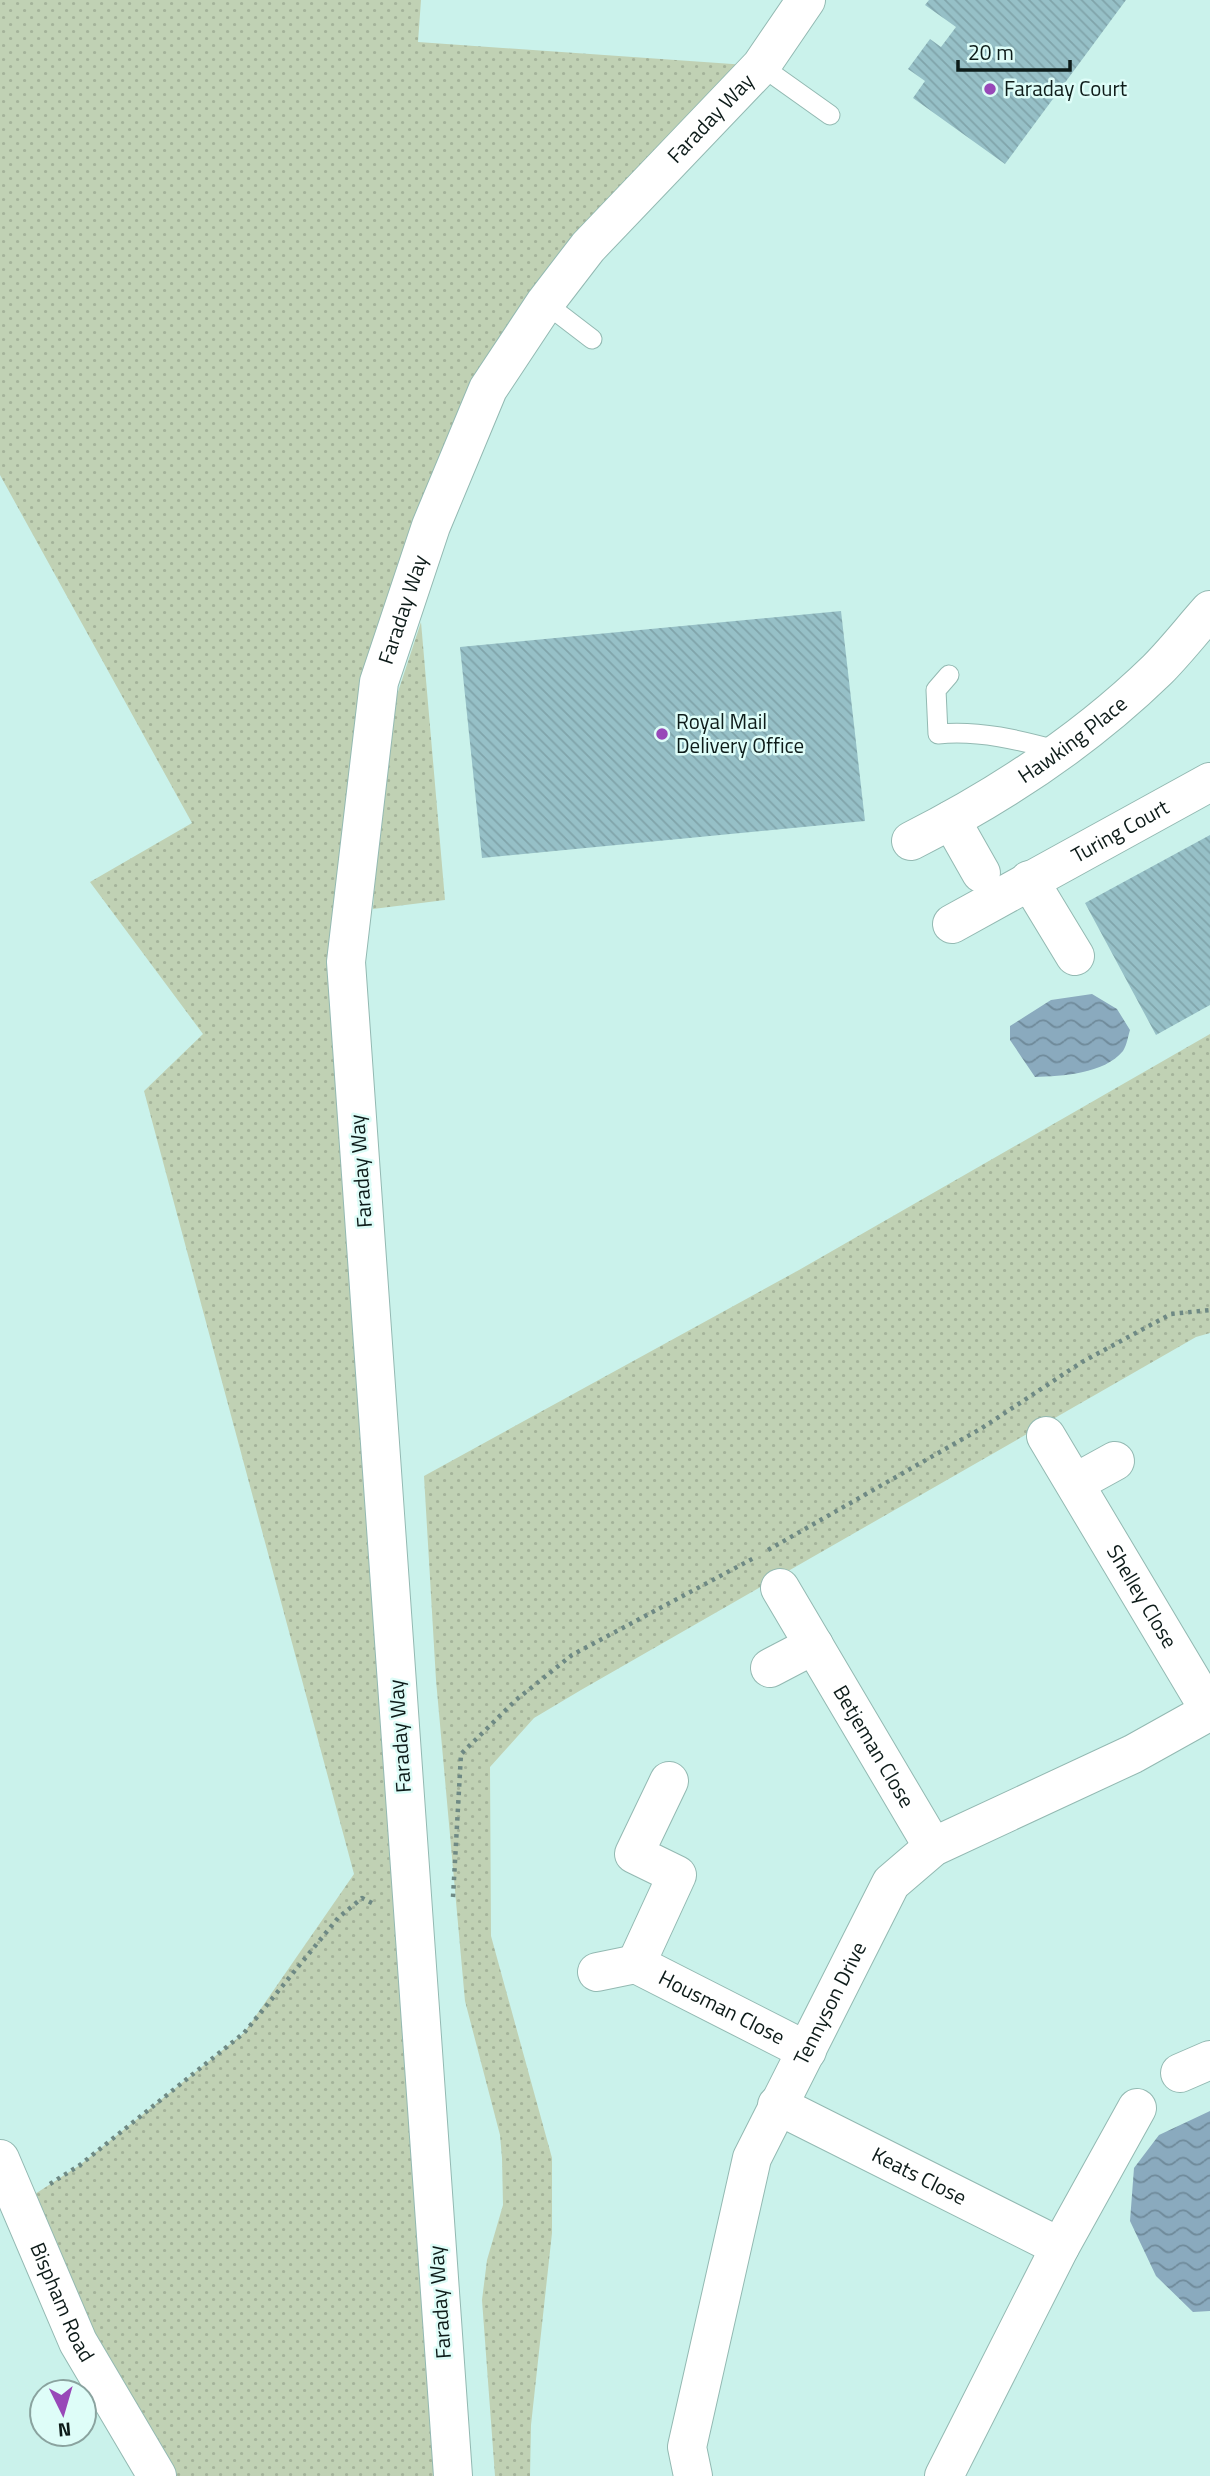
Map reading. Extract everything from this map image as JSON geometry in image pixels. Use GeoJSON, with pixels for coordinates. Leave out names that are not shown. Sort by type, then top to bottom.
{"type":"FeatureCollection","features":[{"type":"Feature","properties":{"kind":"street","name":"Faraday Way"},"geometry":{"type":"LineString","coordinates":[[453,2476],[346,962],[379,682],[431,526],[488,389],[545,303],[612,219],[703,129],[761,66],[806,0]]}},
{"type":"Feature","properties":{"kind":"street","name":"Hawking Place"},"geometry":{"type":"LineString","coordinates":[[911,841],[951,820],[1061,751],[1157,670],[1210,610]]}},
{"type":"Feature","properties":{"kind":"street","name":"Turing Court"},"geometry":{"type":"LineString","coordinates":[[951,924],[1210,782]]}},
{"type":"Feature","properties":{"kind":"street"},"geometry":{"type":"LineString","coordinates":[[951,820],[981,873]]}},
{"type":"Feature","properties":{"kind":"street"},"geometry":{"type":"LineString","coordinates":[[1029,880],[1075,956]]}},
{"type":"Feature","properties":{"kind":"street","name":"Shelley Close"},"geometry":{"type":"LineString","coordinates":[[1046,1436],[1210,1711]]}},
{"type":"Feature","properties":{"kind":"street"},"geometry":{"type":"LineString","coordinates":[[1075,1483],[1115,1461]]}},
{"type":"Feature","properties":{"kind":"street","name":"Betjeman Close"},"geometry":{"type":"LineString","coordinates":[[780,1588],[933,1847]]}},
{"type":"Feature","properties":{"kind":"street"},"geometry":{"type":"LineString","coordinates":[[770,1668],[814,1645]]}},
{"type":"Feature","properties":{"kind":"street","name":"Tennyson Drive"},"geometry":{"type":"LineString","coordinates":[[693,2476],[687,2447],[752,2158],[891,1883],[933,1847],[1133,1754],[1210,1711]]}},
{"type":"Feature","properties":{"kind":"street","name":"Housman Close"},"geometry":{"type":"LineString","coordinates":[[636,1964],[677,1875],[634,1854],[669,1781]]}},
{"type":"Feature","properties":{"kind":"street","name":"Housman Close"},"geometry":{"type":"LineString","coordinates":[[597,1972],[636,1964],[807,2051]]}},
{"type":"Feature","properties":{"kind":"street","name":"Keats Close"},"geometry":{"type":"LineString","coordinates":[[777,2105],[1060,2247]]}},
{"type":"Feature","properties":{"kind":"street"},"geometry":{"type":"LineString","coordinates":[[944,2476],[1060,2247],[1137,2108]]}},
{"type":"Feature","properties":{"kind":"street","name":"Bispham Road"},"geometry":{"type":"LineString","coordinates":[[0,2159],[21,2203],[36,2246],[78,2343],[158,2476]]}},
{"type":"Feature","properties":{"kind":"lane"},"geometry":{"type":"LineString","coordinates":[[761,66],[830,115]]}},
{"type":"Feature","properties":{"kind":"lane"},"geometry":{"type":"LineString","coordinates":[[545,303],[592,339]]}},
{"type":"Feature","properties":{"kind":"lane"},"geometry":{"type":"LineString","coordinates":[[949,675],[936,690],[938,734],[962,732],[1001,736],[1061,751]]}},
{"type":"Feature","properties":{"kind":"path"},"geometry":{"type":"LineString","coordinates":[[21,2203],[80,2165],[244,2033],[338,1918],[362,1898],[376,1905]]}},
{"type":"Feature","properties":{"kind":"green space"},"geometry":{"type":"Polygon","coordinates":[[[0,0],[421,0],[418,42],[761,66],[545,303],[414,575],[346,962],[453,2476],[161,2476],[21,2203],[80,2165],[244,2033],[354,1874],[144,1091],[203,1034],[90,882],[192,823],[0,475],[0,0]]]}},
{"type":"Feature","properties":{"kind":"green space"},"geometry":{"type":"Polygon","coordinates":[[[421,622],[445,900],[373,909],[379,820],[394,704],[421,622]]]}},
{"type":"Feature","properties":{"kind":"green space"},"geometry":{"type":"Polygon","coordinates":[[[1210,1034],[1210,1333],[1196,1337],[534,1718],[490,1767],[491,1936],[552,2158],[552,2233],[531,2425],[530,2476],[495,2476],[482,2300],[487,2260],[503,2205],[502,2158],[500,2135],[465,2001],[436,1680],[424,1476],[799,1270],[1210,1034]]]}},
{"type":"Feature","properties":{"kind":"water"},"geometry":{"type":"Polygon","coordinates":[[[1092,994],[1117,1009],[1130,1030],[1123,1051],[1115,1059],[1094,1069],[1035,1077],[1010,1040],[1010,1026],[1051,1000],[1092,994]]]}},
{"type":"Feature","properties":{"kind":"water"},"geometry":{"type":"Polygon","coordinates":[[[1210,2111],[1210,2311],[1193,2312],[1156,2276],[1130,2221],[1134,2168],[1159,2135],[1210,2111]]]}},
{"type":"Feature","properties":{"kind":"building","name":"Faraday Court"},"geometry":{"type":"Polygon","coordinates":[[[929,0],[1126,0],[1005,164],[913,98],[925,81],[908,69],[930,39],[941,47],[956,27],[925,5],[929,0]]]}},
{"type":"Feature","properties":{"kind":"building","name":"Royal Mail Delivery Office"},"geometry":{"type":"Polygon","coordinates":[[[841,611],[865,821],[482,858],[460,647],[841,611]]]}},
{"type":"Feature","properties":{"kind":"building"},"geometry":{"type":"Polygon","coordinates":[[[1210,835],[1210,1005],[1156,1035],[1085,903],[1210,835]]]}},
{"type":"Feature","properties":{"kind":"place","name":"Faraday Court"},"geometry":{"type":"Point","coordinates":[990,89]}},
{"type":"Feature","properties":{"kind":"place","name":"Royal Mail Delivery Office"},"geometry":{"type":"Point","coordinates":[662,734]}}]}
